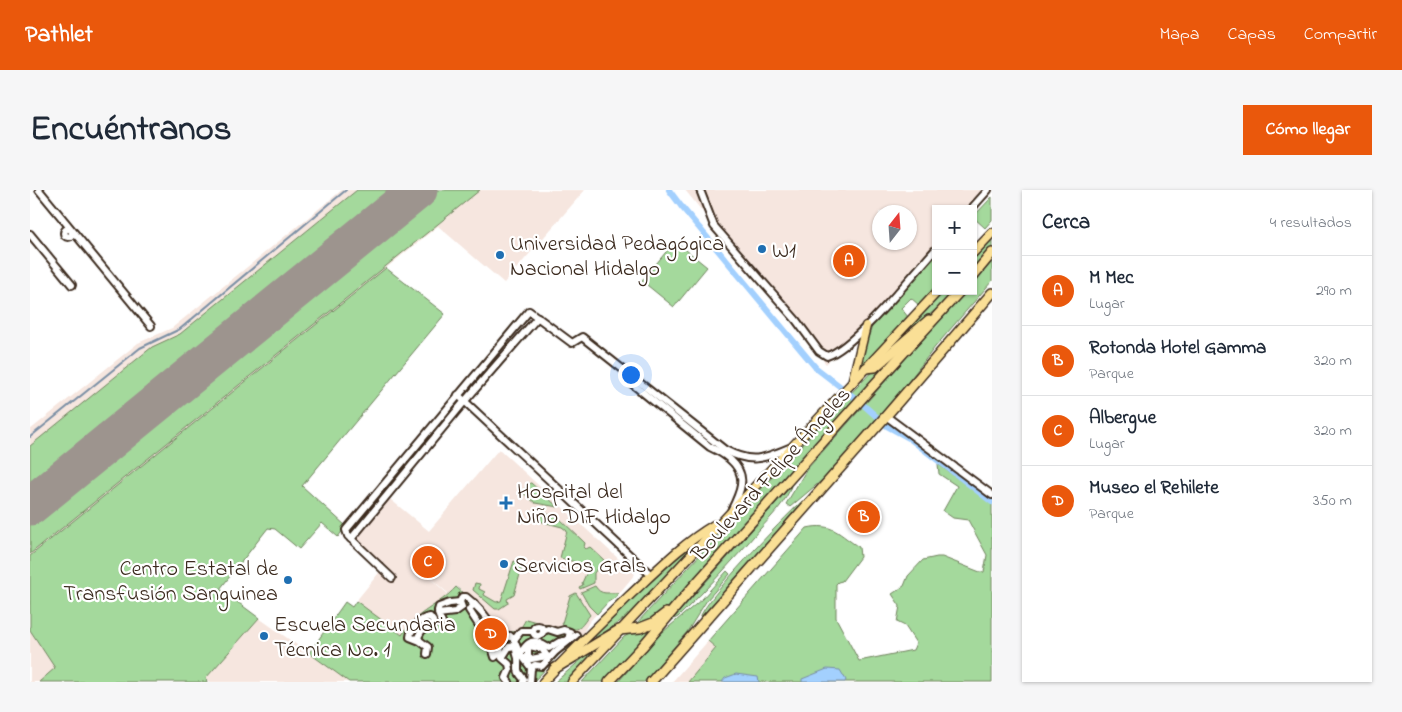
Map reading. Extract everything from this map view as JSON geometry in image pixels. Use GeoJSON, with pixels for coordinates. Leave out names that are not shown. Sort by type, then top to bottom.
{"type":"FeatureCollection","features":[{"type":"Feature","properties":{"kind":"highway"},"geometry":{"type":"LineString","coordinates":[[977,271],[992,253]]}},
{"type":"Feature","properties":{"kind":"highway"},"geometry":{"type":"LineString","coordinates":[[651,682],[992,294]]}},
{"type":"Feature","properties":{"kind":"highway","name":"Boulevard Felipe Ángeles"},"geometry":{"type":"LineString","coordinates":[[609,682],[863,397],[957,295]]}},
{"type":"Feature","properties":{"kind":"highway"},"geometry":{"type":"LineString","coordinates":[[866,368],[875,366],[954,299]]}},
{"type":"Feature","properties":{"kind":"highway"},"geometry":{"type":"LineString","coordinates":[[554,669],[619,630],[640,628],[653,623],[693,587]]}},
{"type":"Feature","properties":{"kind":"main road"},"geometry":{"type":"LineString","coordinates":[[976,250],[992,233]]}},
{"type":"Feature","properties":{"kind":"main road","name":"Boulevard Felipe Ángeles"},"geometry":{"type":"LineString","coordinates":[[724,518],[789,448],[843,394],[934,295]]}},
{"type":"Feature","properties":{"kind":"main road"},"geometry":{"type":"LineString","coordinates":[[852,384],[866,326]]}},
{"type":"Feature","properties":{"kind":"main road"},"geometry":{"type":"LineString","coordinates":[[543,682],[651,575],[702,532],[724,518]]}},
{"type":"Feature","properties":{"kind":"main road"},"geometry":{"type":"LineString","coordinates":[[572,682],[724,518]]}},
{"type":"Feature","properties":{"kind":"street"},"geometry":{"type":"LineString","coordinates":[[39,190],[68,228],[151,326]]}},
{"type":"Feature","properties":{"kind":"street"},"geometry":{"type":"LineString","coordinates":[[700,190],[714,226],[796,320],[819,351],[827,356],[837,353],[866,326],[935,250]]}},
{"type":"Feature","properties":{"kind":"street"},"geometry":{"type":"LineString","coordinates":[[975,205],[988,190]]}},
{"type":"Feature","properties":{"kind":"street"},"geometry":{"type":"LineString","coordinates":[[30,234],[72,285]]}},
{"type":"Feature","properties":{"kind":"street"},"geometry":{"type":"LineString","coordinates":[[392,578],[348,536],[346,530],[529,311],[572,343],[582,337],[710,447],[725,454],[742,476],[741,486],[731,511]]}},
{"type":"Feature","properties":{"kind":"street"},"geometry":{"type":"LineString","coordinates":[[351,539],[464,402],[538,317]]}},
{"type":"Feature","properties":{"kind":"street"},"geometry":{"type":"LineString","coordinates":[[632,380],[725,450],[739,457],[754,459],[772,455],[789,448]]}},
{"type":"Feature","properties":{"kind":"street"},"geometry":{"type":"LineString","coordinates":[[458,395],[651,575]]}},
{"type":"Feature","properties":{"kind":"street"},"geometry":{"type":"LineString","coordinates":[[883,420],[992,494]]}},
{"type":"Feature","properties":{"kind":"street"},"geometry":{"type":"LineString","coordinates":[[417,444],[424,451]]}},
{"type":"Feature","properties":{"kind":"street"},"geometry":{"type":"LineString","coordinates":[[427,654],[428,647],[418,642],[418,634],[433,625],[438,619],[439,607],[460,602],[462,597],[466,597],[474,603],[492,627],[486,636]]}},
{"type":"Feature","properties":{"kind":"street"},"geometry":{"type":"LineString","coordinates":[[474,603],[469,610],[470,614],[477,621],[486,636]]}},
{"type":"Feature","properties":{"kind":"street"},"geometry":{"type":"LineString","coordinates":[[509,682],[506,678],[510,664],[502,658],[521,631],[533,631],[538,626],[543,631],[548,629],[557,632],[564,630],[570,632],[568,640],[559,642],[549,648],[546,648],[541,643],[532,641],[527,644],[520,654]]}},
{"type":"Feature","properties":{"kind":"street"},"geometry":{"type":"LineString","coordinates":[[486,636],[498,637],[501,633],[514,642],[520,654],[527,660],[531,668],[530,682]]}},
{"type":"Feature","properties":{"kind":"street"},"geometry":{"type":"LineString","coordinates":[[531,668],[535,665],[542,666],[576,635]]}},
{"type":"Feature","properties":{"kind":"street"},"geometry":{"type":"LineString","coordinates":[[500,648],[501,652],[495,657],[493,655],[492,642],[514,642]]}},
{"type":"Feature","properties":{"kind":"street"},"geometry":{"type":"LineString","coordinates":[[514,642],[519,677],[515,682]]}},
{"type":"Feature","properties":{"kind":"street"},"geometry":{"type":"LineString","coordinates":[[518,674],[524,679],[523,682]]}},
{"type":"Feature","properties":{"kind":"shaded area"},"geometry":{"type":"Polygon","coordinates":[[[342,190],[585,190],[504,283],[438,226],[30,556],[30,430],[138,343],[172,328],[342,190]]]}},
{"type":"Feature","properties":{"kind":"shaded area"},"geometry":{"type":"Polygon","coordinates":[[[685,190],[988,190],[975,205],[932,205],[932,253],[866,326],[826,364],[685,190]]]}},
{"type":"Feature","properties":{"kind":"shaded area","name":"Hospital del Niño DIF Hidalgo"},"geometry":{"type":"Polygon","coordinates":[[[499,449],[635,574],[616,597],[608,602],[589,622],[582,635],[527,619],[517,631],[507,631],[457,587],[449,594],[415,565],[449,595],[418,616],[406,628],[402,636],[356,601],[382,569],[350,539],[385,495],[429,531],[499,449]]]}},
{"type":"Feature","properties":{"kind":"shaded area","name":"Escuela Secundaria Técnica No. 1"},"geometry":{"type":"Polygon","coordinates":[[[259,618],[349,682],[209,682],[206,678],[259,618]]]}},
{"type":"Feature","properties":{"kind":"shaded area"},"geometry":{"type":"Polygon","coordinates":[[[30,630],[56,668],[39,682],[30,682],[30,630]]]}},
{"type":"Feature","properties":{"kind":"shaded area"},"geometry":{"type":"Polygon","coordinates":[[[708,641],[716,648],[688,682],[672,682],[708,641]]]}},
{"type":"Feature","properties":{"kind":"green space"},"geometry":{"type":"Polygon","coordinates":[[[357,190],[400,190],[30,491],[30,446],[152,347],[180,334],[357,190]]]}},
{"type":"Feature","properties":{"kind":"green space"},"geometry":{"type":"Polygon","coordinates":[[[436,190],[480,190],[30,554],[30,521],[436,190]]]}},
{"type":"Feature","properties":{"kind":"green space"},"geometry":{"type":"Polygon","coordinates":[[[992,197],[992,220],[985,228],[977,221],[977,213],[992,197]]]}},
{"type":"Feature","properties":{"kind":"green space"},"geometry":{"type":"Polygon","coordinates":[[[992,237],[992,249],[977,266],[977,254],[992,237]]]}},
{"type":"Feature","properties":{"kind":"green space"},"geometry":{"type":"Polygon","coordinates":[[[675,241],[707,267],[674,307],[642,281],[675,241]]]}},
{"type":"Feature","properties":{"kind":"green space"},"geometry":{"type":"Polygon","coordinates":[[[932,257],[932,292],[920,306],[911,298],[901,308],[908,317],[855,375],[874,321],[932,257]]]}},
{"type":"Feature","properties":{"kind":"green space"},"geometry":{"type":"Polygon","coordinates":[[[992,262],[992,281],[935,347],[902,390],[827,476],[790,507],[786,504],[807,469],[962,295],[977,295],[977,279],[992,262]]]}},
{"type":"Feature","properties":{"kind":"green space"},"geometry":{"type":"Polygon","coordinates":[[[386,268],[445,314],[302,486],[346,526],[338,537],[322,523],[299,549],[275,529],[268,528],[220,589],[259,618],[206,678],[207,682],[39,682],[55,668],[30,630],[30,556],[386,268]]]}},
{"type":"Feature","properties":{"kind":"green space"},"geometry":{"type":"Polygon","coordinates":[[[938,295],[951,295],[912,329],[910,327],[938,295]]]}},
{"type":"Feature","properties":{"kind":"green space"},"geometry":{"type":"Polygon","coordinates":[[[911,338],[669,607],[653,618],[635,625],[880,363],[911,338]]]}},
{"type":"Feature","properties":{"kind":"green space"},"geometry":{"type":"Polygon","coordinates":[[[938,464],[992,504],[992,682],[688,682],[716,648],[708,641],[807,528],[830,528],[859,547],[860,557],[842,581],[836,584],[836,618],[859,661],[913,650],[916,643],[905,626],[897,622],[900,606],[892,594],[904,586],[908,576],[923,560],[942,557],[984,572],[987,555],[968,520],[953,518],[943,511],[957,486],[939,474],[938,464]]]}},
{"type":"Feature","properties":{"kind":"green space"},"geometry":{"type":"Polygon","coordinates":[[[530,483],[558,507],[535,503],[522,492],[530,483]]]}},
{"type":"Feature","properties":{"kind":"green space"},"geometry":{"type":"Polygon","coordinates":[[[791,486],[778,509],[740,552],[678,617],[672,620],[791,486]]]}},
{"type":"Feature","properties":{"kind":"green space"},"geometry":{"type":"Polygon","coordinates":[[[802,503],[700,618],[729,578],[802,503]]]}},
{"type":"Feature","properties":{"kind":"green space"},"geometry":{"type":"Polygon","coordinates":[[[542,512],[559,518],[585,543],[584,547],[586,549],[590,547],[604,560],[594,573],[594,583],[580,589],[579,587],[583,585],[586,574],[584,570],[579,564],[560,558],[567,531],[562,527],[539,521],[542,512]]]}},
{"type":"Feature","properties":{"kind":"green space"},"geometry":{"type":"Polygon","coordinates":[[[701,537],[703,539],[632,613],[596,638],[595,636],[646,586],[701,537]]]}},
{"type":"Feature","properties":{"kind":"green space"},"geometry":{"type":"Polygon","coordinates":[[[514,561],[523,564],[514,595],[507,599],[508,603],[499,609],[495,609],[473,590],[475,583],[480,584],[479,589],[485,592],[484,595],[496,602],[501,601],[514,561]]]}},
{"type":"Feature","properties":{"kind":"green space"},"geometry":{"type":"Polygon","coordinates":[[[727,571],[730,574],[707,600],[687,632],[644,682],[618,682],[657,637],[702,599],[727,571]]]}},
{"type":"Feature","properties":{"kind":"green space"},"geometry":{"type":"Polygon","coordinates":[[[595,586],[605,593],[618,593],[597,614],[589,606],[581,592],[595,586]]]}},
{"type":"Feature","properties":{"kind":"green space"},"geometry":{"type":"Polygon","coordinates":[[[456,587],[507,631],[514,632],[519,629],[526,619],[582,635],[573,645],[562,652],[533,682],[349,682],[309,653],[345,602],[352,607],[356,601],[402,635],[414,620],[456,587]]]}},
{"type":"Feature","properties":{"kind":"green space"},"geometry":{"type":"Polygon","coordinates":[[[576,593],[590,615],[577,629],[564,627],[562,623],[570,596],[576,593]]]}},
{"type":"Feature","properties":{"kind":"green space"},"geometry":{"type":"Polygon","coordinates":[[[658,623],[606,682],[582,682],[624,637],[658,623]]]}},
{"type":"Feature","properties":{"kind":"green space"},"geometry":{"type":"Polygon","coordinates":[[[596,647],[599,650],[569,682],[555,682],[596,647]]]}},
{"type":"Feature","properties":{"kind":"water"},"geometry":{"type":"Polygon","coordinates":[[[827,669],[840,670],[846,680],[845,682],[802,682],[802,679],[827,669]]]}},
{"type":"Feature","properties":{"kind":"water"},"geometry":{"type":"Polygon","coordinates":[[[736,674],[758,677],[759,682],[722,682],[725,678],[736,674]]]}},
{"type":"Feature","properties":{"kind":"waterway"},"geometry":{"type":"LineString","coordinates":[[30,437],[140,348],[180,329],[346,190]]}},
{"type":"Feature","properties":{"kind":"waterway"},"geometry":{"type":"LineString","coordinates":[[669,190],[816,368],[859,401],[887,426],[909,438],[992,502]]}},
{"type":"Feature","properties":{"kind":"runway"},"geometry":{"type":"LineString","coordinates":[[30,506],[418,190]]}},
{"type":"Feature","properties":{"kind":"place","name":"W1"},"geometry":{"type":"Point","coordinates":[762,249]}},
{"type":"Feature","properties":{"kind":"place","name":"Universidad Pedagógica Nacional Hidalgo"},"geometry":{"type":"Point","coordinates":[500,255]}},
{"type":"Feature","properties":{"kind":"place","name":"M Mec"},"geometry":{"type":"Point","coordinates":[849,261]}},
{"type":"Feature","properties":{"kind":"place","name":"Hospital del Niño DIF Hidalgo"},"geometry":{"type":"Point","coordinates":[506,503]}},
{"type":"Feature","properties":{"kind":"place","name":"Rotonda Hotel Gamma"},"geometry":{"type":"Point","coordinates":[864,517]}},
{"type":"Feature","properties":{"kind":"place","name":"Albergue"},"geometry":{"type":"Point","coordinates":[428,562]}},
{"type":"Feature","properties":{"kind":"place","name":"Servicios Grals"},"geometry":{"type":"Point","coordinates":[504,564]}},
{"type":"Feature","properties":{"kind":"place","name":"Centro Estatal de Transfusión Sanguinea"},"geometry":{"type":"Point","coordinates":[288,580]}},
{"type":"Feature","properties":{"kind":"place","name":"Museo el Rehilete"},"geometry":{"type":"Point","coordinates":[491,634]}},
{"type":"Feature","properties":{"kind":"place","name":"Escuela Secundaria Técnica No. 1"},"geometry":{"type":"Point","coordinates":[264,636]}}]}
